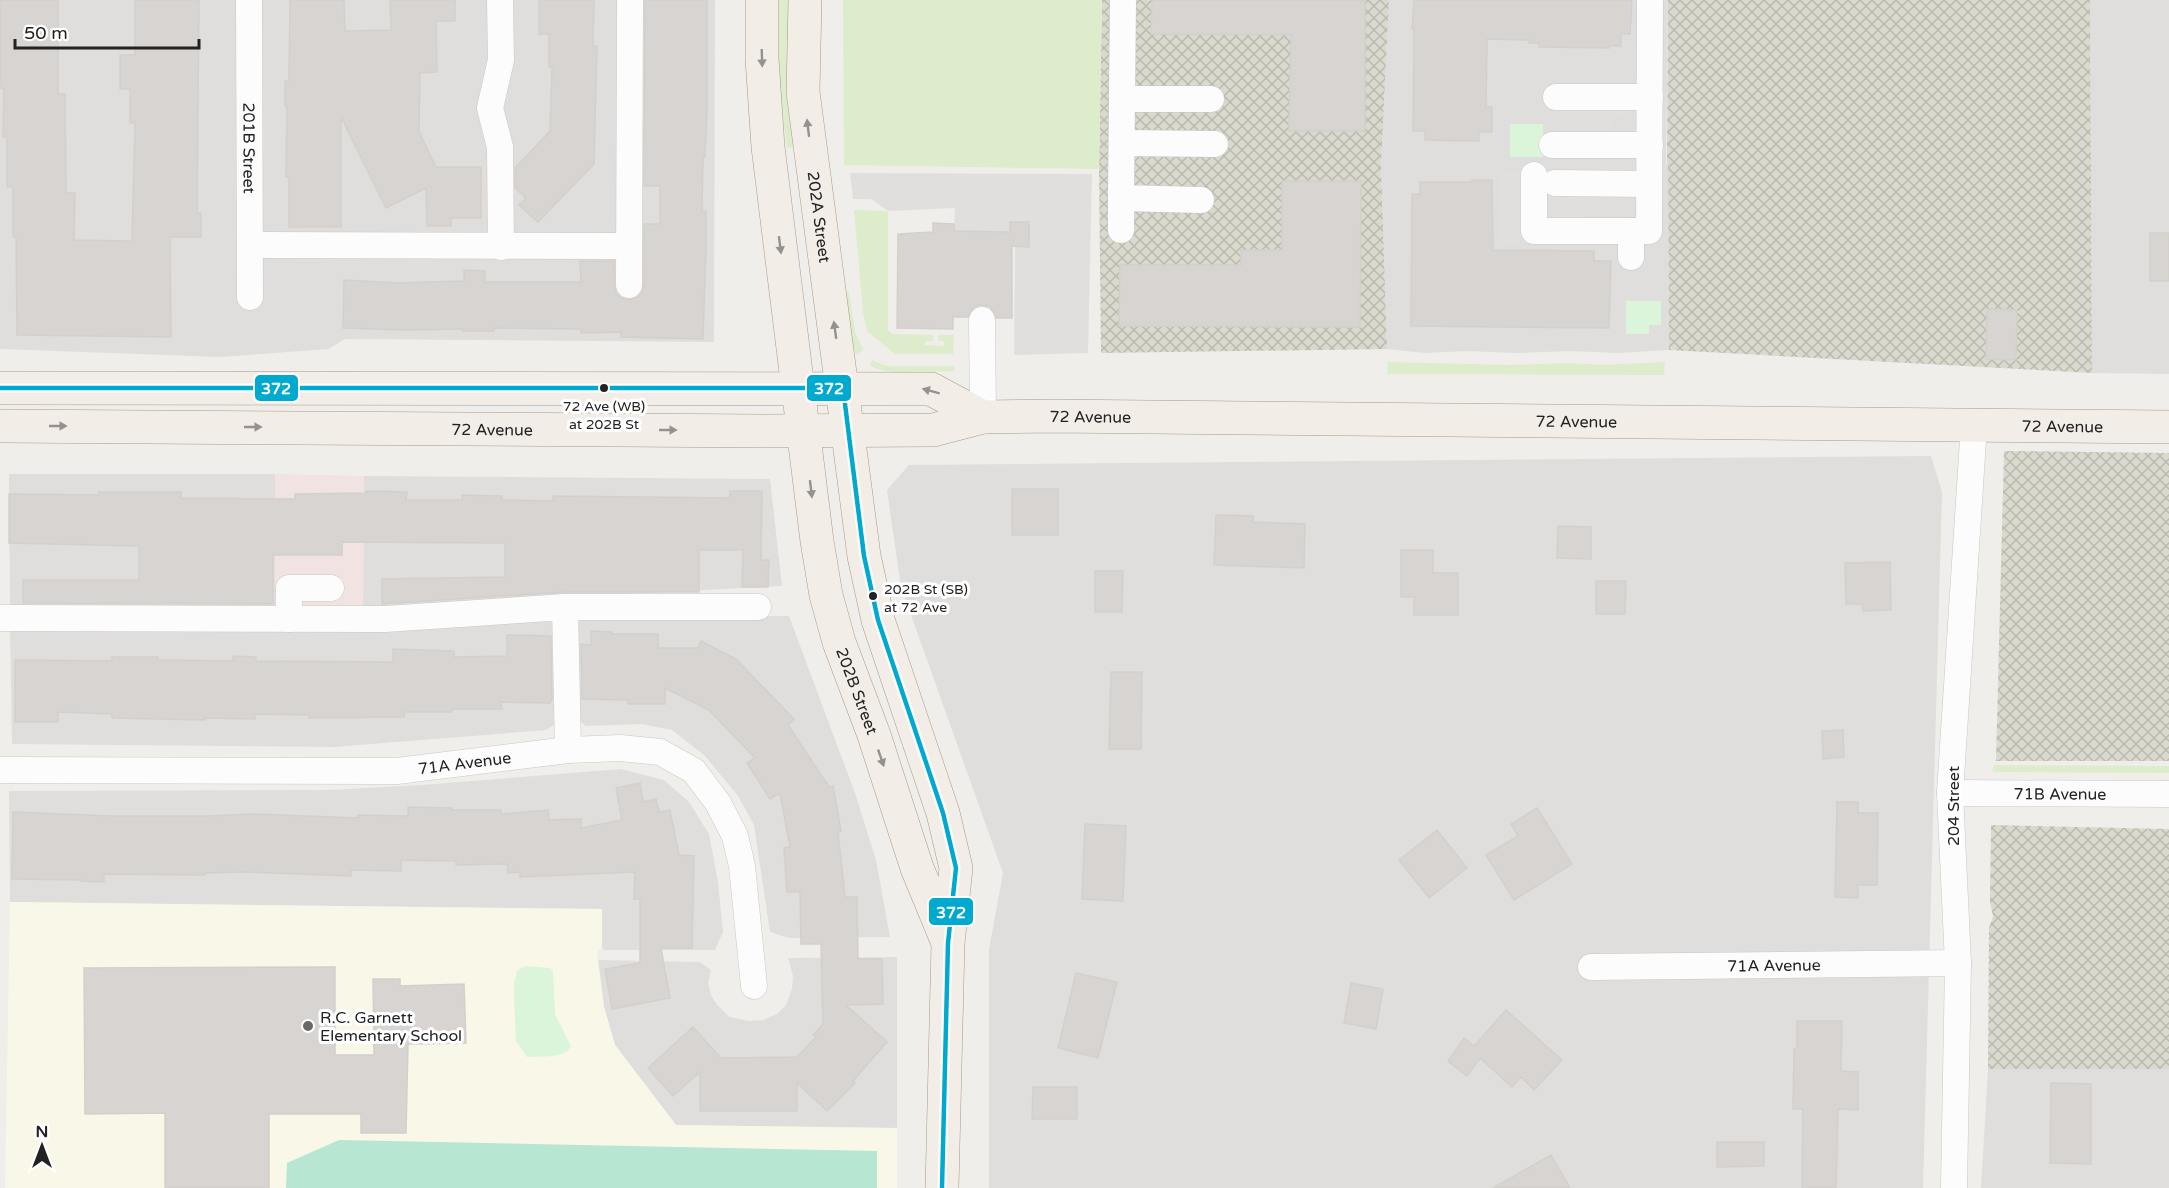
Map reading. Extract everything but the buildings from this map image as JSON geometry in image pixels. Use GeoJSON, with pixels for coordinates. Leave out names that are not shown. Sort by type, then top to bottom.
{"type":"FeatureCollection","features":[{"type":"Feature","properties":{"kind":"main road"},"geometry":{"type":"LineString","coordinates":[[762,0],[762,59],[768,147],[804,431]]}},
{"type":"Feature","properties":{"kind":"main road","name":"202A Street"},"geometry":{"type":"LineString","coordinates":[[804,0],[803,92],[848,431]]}},
{"type":"Feature","properties":{"kind":"main road","name":"72 Avenue"},"geometry":{"type":"LineString","coordinates":[[0,388],[931,389],[983,417]]}},
{"type":"Feature","properties":{"kind":"main road","name":"72 Avenue"},"geometry":{"type":"LineString","coordinates":[[0,426],[848,431],[933,430],[983,417],[2169,427]]}},
{"type":"Feature","properties":{"kind":"main road","name":"202B Street"},"geometry":{"type":"LineString","coordinates":[[804,431],[817,541],[826,595],[839,642],[874,735],[917,868],[948,943]]}},
{"type":"Feature","properties":{"kind":"main road","name":"202B Street"},"geometry":{"type":"LineString","coordinates":[[848,431],[864,556],[878,620],[943,813],[956,868],[948,943],[942,1188]]}},
{"type":"Feature","properties":{"kind":"street","name":"201B Street"},"geometry":{"type":"LineString","coordinates":[[249,0],[250,297]]}},
{"type":"Feature","properties":{"kind":"street"},"geometry":{"type":"LineString","coordinates":[[500,0],[501,60],[490,108],[500,147],[501,247]]}},
{"type":"Feature","properties":{"kind":"street"},"geometry":{"type":"LineString","coordinates":[[629,285],[630,0]]}},
{"type":"Feature","properties":{"kind":"street"},"geometry":{"type":"LineString","coordinates":[[1121,230],[1122,0]]}},
{"type":"Feature","properties":{"kind":"street"},"geometry":{"type":"LineString","coordinates":[[1649,184],[1544,179],[1534,231],[1649,231],[1650,0]]}},
{"type":"Feature","properties":{"kind":"street"},"geometry":{"type":"LineString","coordinates":[[1556,97],[1650,97]]}},
{"type":"Feature","properties":{"kind":"street"},"geometry":{"type":"LineString","coordinates":[[1122,99],[1211,99]]}},
{"type":"Feature","properties":{"kind":"street"},"geometry":{"type":"LineString","coordinates":[[1122,143],[1215,144]]}},
{"type":"Feature","properties":{"kind":"street"},"geometry":{"type":"LineString","coordinates":[[1552,145],[1650,145]]}},
{"type":"Feature","properties":{"kind":"street"},"geometry":{"type":"LineString","coordinates":[[1121,198],[1201,200]]}},
{"type":"Feature","properties":{"kind":"street"},"geometry":{"type":"LineString","coordinates":[[1630,231],[1630,257]]}},
{"type":"Feature","properties":{"kind":"street"},"geometry":{"type":"LineString","coordinates":[[249,245],[628,246]]}},
{"type":"Feature","properties":{"kind":"street"},"geometry":{"type":"LineString","coordinates":[[982,320],[983,417]]}},
{"type":"Feature","properties":{"kind":"street","name":"204 Street"},"geometry":{"type":"LineString","coordinates":[[1954,1188],[1958,963],[1950,793],[1974,424]]}},
{"type":"Feature","properties":{"kind":"street"},"geometry":{"type":"LineString","coordinates":[[289,619],[289,588],[331,588]]}},
{"type":"Feature","properties":{"kind":"street"},"geometry":{"type":"LineString","coordinates":[[565,607],[568,750]]}},
{"type":"Feature","properties":{"kind":"street"},"geometry":{"type":"LineString","coordinates":[[0,618],[385,619],[565,607],[758,607]]}},
{"type":"Feature","properties":{"kind":"street","name":"71A Avenue"},"geometry":{"type":"LineString","coordinates":[[0,770],[397,771],[568,750],[620,748],[660,752],[694,771],[718,803],[735,836],[742,866],[754,986]]}},
{"type":"Feature","properties":{"kind":"street","name":"71B Avenue"},"geometry":{"type":"LineString","coordinates":[[1950,793],[2169,794]]}},
{"type":"Feature","properties":{"kind":"street","name":"71A Avenue"},"geometry":{"type":"LineString","coordinates":[[1591,967],[1958,963]]}},
{"type":"Feature","properties":{"kind":"shaded area"},"geometry":{"type":"Polygon","coordinates":[[[0,0],[715,0],[714,342],[345,339],[328,349],[221,357],[0,349],[0,0]]]}},
{"type":"Feature","properties":{"kind":"shaded area"},"geometry":{"type":"Polygon","coordinates":[[[1102,0],[1389,0],[1381,165],[1387,349],[1101,353],[1099,169],[1102,0]]]}},
{"type":"Feature","properties":{"kind":"shaded area"},"geometry":{"type":"Polygon","coordinates":[[[1389,0],[1668,0],[1666,165],[1668,165],[1669,350],[1617,353],[1467,351],[1425,353],[1387,349],[1381,165],[1389,0]]]}},
{"type":"Feature","properties":{"kind":"shaded area"},"geometry":{"type":"Polygon","coordinates":[[[1668,0],[2090,0],[2092,373],[1669,350],[1668,0]]]}},
{"type":"Feature","properties":{"kind":"shaded area"},"geometry":{"type":"Polygon","coordinates":[[[2090,0],[2169,0],[2169,374],[2092,373],[2090,0]]]}},
{"type":"Feature","properties":{"kind":"shaded area"},"geometry":{"type":"Polygon","coordinates":[[[1559,63],[1633,63],[1633,114],[1611,115],[1611,129],[1559,129],[1559,63]]]}},
{"type":"Feature","properties":{"kind":"shaded area"},"geometry":{"type":"Polygon","coordinates":[[[1501,171],[1549,171],[1550,218],[1553,217],[1553,196],[1583,196],[1582,244],[1500,243],[1501,171]]]}},
{"type":"Feature","properties":{"kind":"shaded area"},"geometry":{"type":"Polygon","coordinates":[[[850,173],[1092,174],[1088,353],[1014,355],[1015,246],[1029,246],[1029,222],[1011,222],[1010,232],[954,231],[955,208],[888,211],[871,199],[853,199],[850,173]]]}},
{"type":"Feature","properties":{"kind":"shaded area"},"geometry":{"type":"Polygon","coordinates":[[[2004,451],[2169,453],[2169,761],[1996,761],[2004,451]]]}},
{"type":"Feature","properties":{"kind":"shaded area"},"geometry":{"type":"Polygon","coordinates":[[[1931,456],[1942,492],[1923,1188],[989,1188],[989,949],[1003,873],[901,587],[887,490],[909,465],[1931,456]]]}},
{"type":"Feature","properties":{"kind":"shaded area"},"geometry":{"type":"Polygon","coordinates":[[[9,474],[275,474],[275,608],[10,607],[9,474]]]}},
{"type":"Feature","properties":{"kind":"shaded area"},"geometry":{"type":"Polygon","coordinates":[[[275,474],[364,476],[363,607],[275,608],[275,474]]]}},
{"type":"Feature","properties":{"kind":"shaded area"},"geometry":{"type":"Polygon","coordinates":[[[364,476],[770,479],[782,586],[363,607],[364,476]]]}},
{"type":"Feature","properties":{"kind":"shaded area"},"geometry":{"type":"Polygon","coordinates":[[[580,616],[789,616],[855,793],[876,860],[890,937],[789,938],[770,932],[754,825],[738,796],[705,756],[672,730],[641,724],[586,726],[577,719],[577,620],[580,616]]]}},
{"type":"Feature","properties":{"kind":"shaded area"},"geometry":{"type":"Polygon","coordinates":[[[545,618],[552,623],[554,725],[546,730],[334,747],[12,744],[10,627],[545,618]]]}},
{"type":"Feature","properties":{"kind":"shaded area"},"geometry":{"type":"Polygon","coordinates":[[[621,769],[664,780],[689,802],[709,834],[718,882],[723,932],[715,950],[604,950],[601,909],[10,902],[9,791],[330,790],[621,769]]]}},
{"type":"Feature","properties":{"kind":"shaded area"},"geometry":{"type":"Polygon","coordinates":[[[1991,825],[2169,829],[2169,1069],[1988,1069],[1989,928],[1993,916],[1990,902],[1991,825]]]}},
{"type":"Feature","properties":{"kind":"shaded area","name":"R.C. Garnett Elementary School"},"geometry":{"type":"Polygon","coordinates":[[[10,902],[602,909],[602,946],[597,952],[604,1007],[615,1045],[676,1125],[897,1128],[897,1188],[5,1188],[10,902]]]}},
{"type":"Feature","properties":{"kind":"shaded area"},"geometry":{"type":"Polygon","coordinates":[[[897,957],[897,1128],[676,1125],[615,1045],[604,1007],[598,960],[700,962],[711,970],[708,983],[717,1005],[730,1017],[748,1021],[763,1020],[777,1014],[786,1005],[792,989],[793,976],[788,958],[897,957]]]}},
{"type":"Feature","properties":{"kind":"shaded area"},"geometry":{"type":"Polygon","coordinates":[[[1988,1069],[2169,1069],[2169,1188],[1981,1188],[1988,1069]]]}},
{"type":"Feature","properties":{"kind":"green space"},"geometry":{"type":"Polygon","coordinates":[[[778,0],[790,0],[794,147],[787,148],[778,82],[778,0]]]}},
{"type":"Feature","properties":{"kind":"green space"},"geometry":{"type":"Polygon","coordinates":[[[843,0],[1102,0],[1099,169],[844,165],[843,0]]]}},
{"type":"Feature","properties":{"kind":"green space"},"geometry":{"type":"Polygon","coordinates":[[[1510,124],[1543,124],[1543,157],[1510,157],[1510,124]]]}},
{"type":"Feature","properties":{"kind":"green space"},"geometry":{"type":"Polygon","coordinates":[[[854,210],[888,211],[888,330],[892,334],[933,335],[933,341],[925,341],[925,345],[944,346],[944,341],[938,341],[938,335],[954,335],[953,354],[895,354],[867,331],[863,312],[854,210]]]}},
{"type":"Feature","properties":{"kind":"green space"},"geometry":{"type":"Polygon","coordinates":[[[849,292],[855,332],[863,350],[857,355],[852,346],[844,293],[849,292]]]}},
{"type":"Feature","properties":{"kind":"green space"},"geometry":{"type":"Polygon","coordinates":[[[1626,301],[1661,301],[1661,325],[1649,325],[1649,334],[1626,334],[1626,301]]]}},
{"type":"Feature","properties":{"kind":"green space"},"geometry":{"type":"Polygon","coordinates":[[[872,360],[890,366],[954,366],[955,371],[911,373],[890,371],[870,366],[872,360]]]}},
{"type":"Feature","properties":{"kind":"green space"},"geometry":{"type":"Polygon","coordinates":[[[1388,362],[1602,365],[1665,362],[1664,375],[1387,374],[1388,362]]]}},
{"type":"Feature","properties":{"kind":"green space"},"geometry":{"type":"Polygon","coordinates":[[[1994,765],[2169,766],[2169,773],[1998,772],[1992,771],[1994,765]]]}},
{"type":"Feature","properties":{"kind":"green space"},"geometry":{"type":"Polygon","coordinates":[[[526,966],[550,968],[553,971],[555,1014],[571,1046],[558,1055],[527,1057],[516,1041],[514,984],[517,971],[526,966]]]}},
{"type":"Feature","properties":{"kind":"green space"},"geometry":{"type":"Polygon","coordinates":[[[339,1140],[877,1151],[877,1188],[286,1188],[287,1163],[339,1140]]]}},
{"type":"Feature","properties":{"kind":"transit line","name":"372"},"geometry":{"type":"LineString","coordinates":[[0,388],[843,388],[864,556],[878,620],[943,813],[956,868],[948,943],[942,1188]]}},
{"type":"Feature","properties":{"kind":"place","name":"72 Ave (WB) at 202B St"},"geometry":{"type":"Point","coordinates":[604,388]}},
{"type":"Feature","properties":{"kind":"place","name":"202B St (SB) at 72 Ave"},"geometry":{"type":"Point","coordinates":[873,596]}},
{"type":"Feature","properties":{"kind":"place","name":"R.C. Garnett Elementary School"},"geometry":{"type":"Point","coordinates":[308,1026]}}]}
